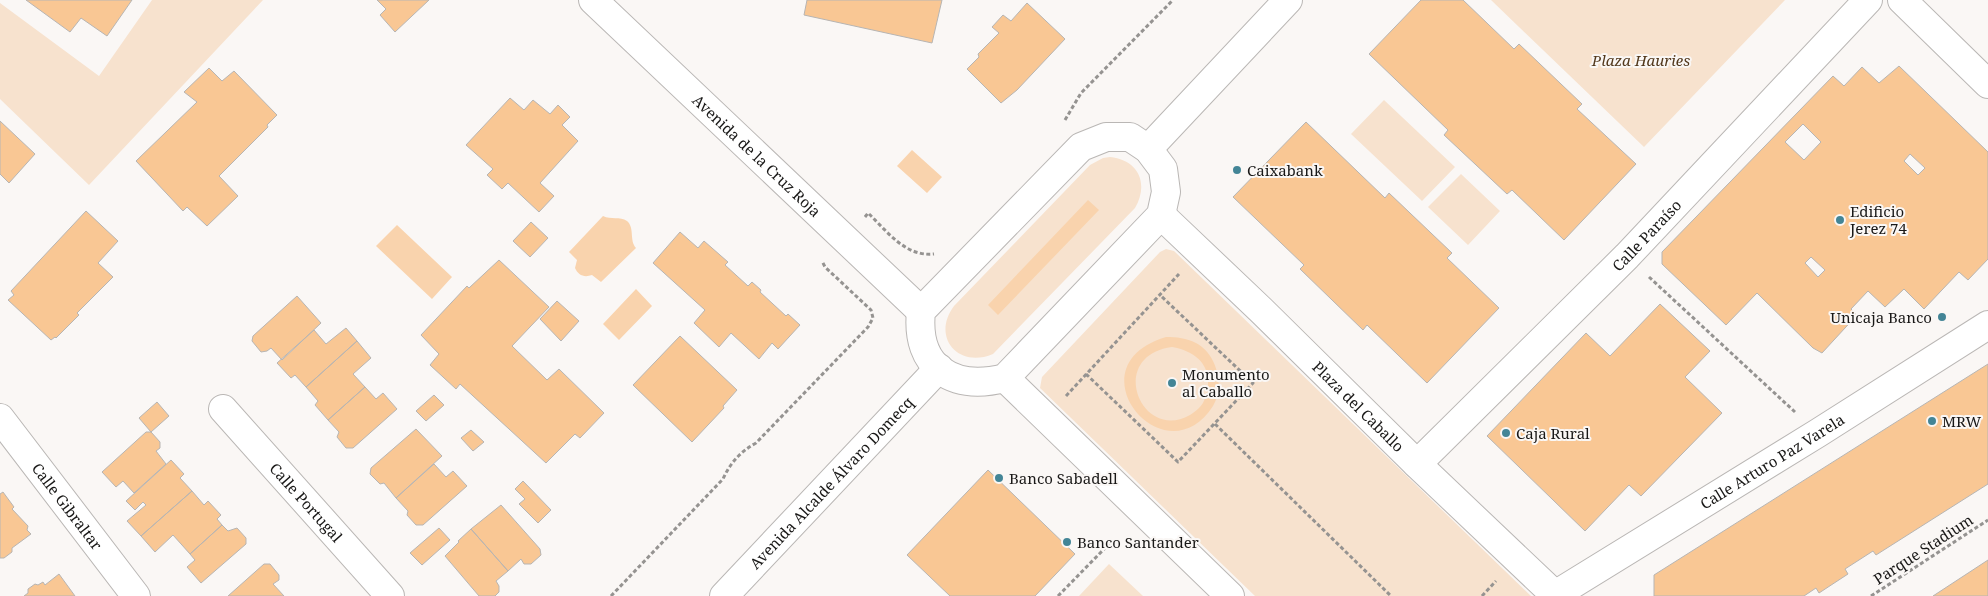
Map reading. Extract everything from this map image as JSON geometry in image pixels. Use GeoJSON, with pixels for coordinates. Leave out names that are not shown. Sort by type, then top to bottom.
{"type":"FeatureCollection","features":[{"type":"Feature","properties":{"kind":"main road","name":"Avenida de la Cruz Roja"},"geometry":{"type":"LineString","coordinates":[[593,0],[921,311]]}},
{"type":"Feature","properties":{"kind":"main road"},"geometry":{"type":"LineString","coordinates":[[1148,149],[1288,0]]}},
{"type":"Feature","properties":{"kind":"main road","name":"Calle Paraíso"},"geometry":{"type":"LineString","coordinates":[[1417,464],[1627,256],[1868,0]]}},
{"type":"Feature","properties":{"kind":"main road"},"geometry":{"type":"LineString","coordinates":[[1902,0],[1988,84]]}},
{"type":"Feature","properties":{"kind":"main road"},"geometry":{"type":"LineString","coordinates":[[1106,137],[1130,137],[1148,149],[1163,169],[1166,192],[1161,215],[1005,378],[989,382],[972,383],[953,377],[939,368],[927,356],[919,327],[921,311],[1081,147],[1106,137]]}},
{"type":"Feature","properties":{"kind":"main road","name":"Plaza del Caballo"},"geometry":{"type":"LineString","coordinates":[[1161,215],[1417,464],[1556,595]]}},
{"type":"Feature","properties":{"kind":"main road","name":"Calle Arturo Paz Varela"},"geometry":{"type":"LineString","coordinates":[[1556,595],[1988,325]]}},
{"type":"Feature","properties":{"kind":"main road","name":"Avenida Alcalde Álvaro Domecq"},"geometry":{"type":"LineString","coordinates":[[724,596],[939,368]]}},
{"type":"Feature","properties":{"kind":"main road"},"geometry":{"type":"LineString","coordinates":[[1005,378],[1230,596]]}},
{"type":"Feature","properties":{"kind":"main road","name":"Calle Portugal"},"geometry":{"type":"LineString","coordinates":[[223,409],[390,596]]}},
{"type":"Feature","properties":{"kind":"main road","name":"Calle Gibraltar"},"geometry":{"type":"LineString","coordinates":[[0,418],[136,596]]}},
{"type":"Feature","properties":{"kind":"path"},"geometry":{"type":"LineString","coordinates":[[1063,124],[1080,92],[1173,0]]}},
{"type":"Feature","properties":{"kind":"path"},"geometry":{"type":"LineString","coordinates":[[868,213],[907,250],[920,254],[939,252]]}},
{"type":"Feature","properties":{"kind":"path"},"geometry":{"type":"LineString","coordinates":[[1627,256],[1818,433]]}},
{"type":"Feature","properties":{"kind":"path"},"geometry":{"type":"LineString","coordinates":[[611,596],[723,479],[729,465],[746,448],[756,443],[868,327],[873,318],[871,310],[822,262]]}},
{"type":"Feature","properties":{"kind":"path"},"geometry":{"type":"LineString","coordinates":[[1063,399],[1183,271]]}},
{"type":"Feature","properties":{"kind":"path"},"geometry":{"type":"LineString","coordinates":[[1086,374],[1178,462],[1215,424],[1253,383],[1160,295]]}},
{"type":"Feature","properties":{"kind":"path"},"geometry":{"type":"LineString","coordinates":[[1215,424],[1391,596]]}},
{"type":"Feature","properties":{"kind":"path","name":"Parque Stadium"},"geometry":{"type":"LineString","coordinates":[[1871,596],[1988,520]]}},
{"type":"Feature","properties":{"kind":"path"},"geometry":{"type":"LineString","coordinates":[[1058,596],[1109,544]]}},
{"type":"Feature","properties":{"kind":"path"},"geometry":{"type":"LineString","coordinates":[[1482,596],[1500,578]]}},
{"type":"Feature","properties":{"kind":"green space"},"geometry":{"type":"Polygon","coordinates":[[[152,0],[263,0],[89,185],[0,99],[0,3],[99,76],[152,0]]]}},
{"type":"Feature","properties":{"kind":"green space","name":"Plaza Hauries"},"geometry":{"type":"Polygon","coordinates":[[[1491,0],[1785,0],[1644,147],[1491,0]]]}},
{"type":"Feature","properties":{"kind":"green space"},"geometry":{"type":"Polygon","coordinates":[[[1384,100],[1455,167],[1422,201],[1351,134],[1384,100]]]}},
{"type":"Feature","properties":{"kind":"green space"},"geometry":{"type":"Polygon","coordinates":[[[1110,157],[1128,163],[1139,175],[1141,190],[1135,208],[993,354],[980,358],[959,354],[947,339],[945,329],[954,306],[1090,165],[1103,158],[1110,157]]]}},
{"type":"Feature","properties":{"kind":"green space"},"geometry":{"type":"Polygon","coordinates":[[[1461,174],[1500,211],[1468,245],[1428,207],[1461,174]]]}},
{"type":"Feature","properties":{"kind":"green space"},"geometry":{"type":"Polygon","coordinates":[[[1166,249],[1174,251],[1531,596],[1255,596],[1040,388],[1042,377],[1160,252],[1166,249]]]}},
{"type":"Feature","properties":{"kind":"green space"},"geometry":{"type":"Polygon","coordinates":[[[1109,564],[1143,596],[1079,596],[1109,564]]]}},
{"type":"Feature","properties":{"kind":"shaded area"},"geometry":{"type":"Polygon","coordinates":[[[912,150],[942,177],[927,193],[897,166],[912,150]]]}},
{"type":"Feature","properties":{"kind":"shaded area"},"geometry":{"type":"Polygon","coordinates":[[[1088,200],[1099,210],[998,315],[988,305],[1088,200]]]}},
{"type":"Feature","properties":{"kind":"shaded area"},"geometry":{"type":"Polygon","coordinates":[[[603,216],[627,221],[631,227],[636,248],[601,282],[592,275],[584,276],[578,272],[575,268],[577,260],[569,252],[603,216]]]}},
{"type":"Feature","properties":{"kind":"shaded area"},"geometry":{"type":"Polygon","coordinates":[[[397,225],[452,277],[432,299],[376,246],[397,225]]]}},
{"type":"Feature","properties":{"kind":"shaded area"},"geometry":{"type":"Polygon","coordinates":[[[636,289],[652,306],[619,340],[603,324],[636,289]]]}},
{"type":"Feature","properties":{"kind":"shaded area"},"geometry":{"type":"Polygon","coordinates":[[[1166,337],[1189,340],[1203,348],[1209,355],[1217,371],[1217,398],[1213,406],[1193,426],[1172,431],[1151,425],[1135,411],[1126,391],[1126,371],[1138,351],[1166,337]],[[1172,347],[1152,354],[1140,365],[1136,380],[1138,395],[1145,408],[1157,417],[1172,420],[1190,415],[1204,401],[1208,388],[1206,371],[1203,364],[1197,358],[1182,349],[1172,347]]]}},
{"type":"Feature","properties":{"kind":"building"},"geometry":{"type":"Polygon","coordinates":[[[26,0],[132,0],[107,36],[81,18],[70,32],[26,0]]]}},
{"type":"Feature","properties":{"kind":"building"},"geometry":{"type":"Polygon","coordinates":[[[377,0],[429,0],[395,32],[380,15],[386,9],[377,0]]]}},
{"type":"Feature","properties":{"kind":"building"},"geometry":{"type":"Polygon","coordinates":[[[807,0],[942,0],[932,43],[804,15],[807,0]]]}},
{"type":"Feature","properties":{"kind":"building"},"geometry":{"type":"Polygon","coordinates":[[[1421,0],[1463,0],[1514,49],[1519,44],[1582,104],[1577,109],[1636,164],[1564,240],[1512,190],[1507,194],[1444,135],[1448,130],[1369,54],[1421,0]]]}},
{"type":"Feature","properties":{"kind":"building"},"geometry":{"type":"Polygon","coordinates":[[[1027,3],[1065,39],[1017,90],[1001,103],[967,69],[979,57],[978,54],[999,33],[992,27],[1003,15],[1011,21],[1027,3]]]}},
{"type":"Feature","properties":{"kind":"building","name":"Edificio Jerez 74"},"geometry":{"type":"Polygon","coordinates":[[[1899,66],[1988,152],[1988,259],[1968,280],[1959,272],[1924,309],[1904,289],[1885,307],[1868,291],[1851,309],[1857,315],[1822,353],[1813,348],[1757,293],[1726,325],[1662,264],[1662,252],[1833,76],[1844,86],[1862,67],[1879,83],[1899,66]],[[1803,124],[1785,142],[1804,160],[1821,142],[1803,124]],[[1910,154],[1904,161],[1918,175],[1925,168],[1910,154]],[[1811,257],[1805,263],[1818,277],[1825,270],[1811,257]]]}},
{"type":"Feature","properties":{"kind":"building"},"geometry":{"type":"Polygon","coordinates":[[[209,68],[222,81],[234,71],[277,115],[267,125],[268,127],[219,176],[238,196],[207,226],[187,207],[183,211],[136,161],[197,102],[184,92],[209,68]]]}},
{"type":"Feature","properties":{"kind":"building"},"geometry":{"type":"Polygon","coordinates":[[[510,98],[524,110],[533,100],[550,114],[558,105],[570,117],[562,125],[578,141],[540,183],[554,196],[539,212],[508,183],[502,189],[487,175],[493,169],[466,145],[510,98]]]}},
{"type":"Feature","properties":{"kind":"building"},"geometry":{"type":"Polygon","coordinates":[[[0,121],[35,154],[9,183],[0,174],[0,121]]]}},
{"type":"Feature","properties":{"kind":"building"},"geometry":{"type":"Polygon","coordinates":[[[1306,122],[1385,198],[1389,193],[1452,253],[1447,258],[1499,308],[1427,383],[1367,325],[1363,330],[1300,269],[1304,265],[1233,197],[1306,122]]]}},
{"type":"Feature","properties":{"kind":"building"},"geometry":{"type":"Polygon","coordinates":[[[86,211],[118,241],[98,263],[113,277],[77,313],[79,315],[56,338],[51,340],[8,300],[14,295],[11,291],[86,211]]]}},
{"type":"Feature","properties":{"kind":"building"},"geometry":{"type":"Polygon","coordinates":[[[531,222],[548,238],[530,257],[513,241],[531,222]]]}},
{"type":"Feature","properties":{"kind":"building"},"geometry":{"type":"Polygon","coordinates":[[[680,232],[698,248],[704,241],[728,262],[725,265],[748,286],[752,282],[786,316],[788,314],[800,325],[778,349],[772,343],[759,359],[731,333],[719,347],[694,323],[705,310],[653,263],[680,232]]]}},
{"type":"Feature","properties":{"kind":"building"},"geometry":{"type":"Polygon","coordinates":[[[499,260],[549,307],[512,346],[547,380],[559,369],[604,413],[580,438],[575,434],[546,463],[460,384],[456,389],[430,365],[439,354],[421,335],[467,286],[469,288],[499,260]]]}},
{"type":"Feature","properties":{"kind":"building"},"geometry":{"type":"Polygon","coordinates":[[[297,296],[321,323],[282,360],[271,348],[261,352],[252,341],[253,336],[297,296]]]}},
{"type":"Feature","properties":{"kind":"building"},"geometry":{"type":"Polygon","coordinates":[[[557,301],[579,321],[561,341],[540,319],[557,301]]]}},
{"type":"Feature","properties":{"kind":"building"},"geometry":{"type":"Polygon","coordinates":[[[1660,304],[1710,351],[1685,377],[1722,413],[1641,496],[1629,485],[1585,531],[1487,436],[1586,333],[1610,356],[1660,304]]]}},
{"type":"Feature","properties":{"kind":"building"},"geometry":{"type":"Polygon","coordinates":[[[346,328],[357,341],[306,387],[295,375],[291,378],[277,363],[314,330],[326,344],[346,328]]]}},
{"type":"Feature","properties":{"kind":"building"},"geometry":{"type":"Polygon","coordinates":[[[680,336],[737,390],[723,406],[724,408],[692,442],[633,385],[680,336]]]}},
{"type":"Feature","properties":{"kind":"building"},"geometry":{"type":"Polygon","coordinates":[[[357,341],[371,358],[353,374],[365,387],[328,420],[315,405],[318,401],[306,387],[357,341]]]}},
{"type":"Feature","properties":{"kind":"building"},"geometry":{"type":"Polygon","coordinates":[[[1988,364],[1988,484],[1876,555],[1873,551],[1845,569],[1848,574],[1819,593],[1816,588],[1804,596],[1654,596],[1654,575],[1988,364]]]}},
{"type":"Feature","properties":{"kind":"building"},"geometry":{"type":"Polygon","coordinates":[[[365,387],[376,399],[383,393],[397,409],[353,448],[346,448],[337,437],[339,432],[328,420],[365,387]]]}},
{"type":"Feature","properties":{"kind":"building"},"geometry":{"type":"Polygon","coordinates":[[[434,395],[444,405],[426,421],[416,411],[434,395]]]}},
{"type":"Feature","properties":{"kind":"building"},"geometry":{"type":"Polygon","coordinates":[[[157,402],[169,416],[151,432],[139,418],[157,402]]]}},
{"type":"Feature","properties":{"kind":"building"},"geometry":{"type":"Polygon","coordinates":[[[416,429],[442,456],[396,498],[384,483],[380,484],[370,474],[371,468],[416,429]]]}},
{"type":"Feature","properties":{"kind":"building"},"geometry":{"type":"Polygon","coordinates":[[[471,430],[484,442],[473,451],[461,438],[471,430]]]}},
{"type":"Feature","properties":{"kind":"building"},"geometry":{"type":"Polygon","coordinates":[[[146,432],[151,432],[160,442],[160,448],[156,451],[166,464],[134,493],[123,481],[116,487],[102,472],[146,432]]]}},
{"type":"Feature","properties":{"kind":"building"},"geometry":{"type":"Polygon","coordinates":[[[171,460],[184,474],[180,478],[192,491],[141,536],[127,521],[146,505],[143,502],[135,510],[126,501],[171,460]]]}},
{"type":"Feature","properties":{"kind":"building"},"geometry":{"type":"Polygon","coordinates":[[[434,464],[446,477],[453,471],[467,486],[423,525],[416,525],[407,515],[408,511],[396,498],[434,464]]]}},
{"type":"Feature","properties":{"kind":"building"},"geometry":{"type":"Polygon","coordinates":[[[988,470],[1075,554],[1035,596],[950,596],[907,555],[988,470]]]}},
{"type":"Feature","properties":{"kind":"building"},"geometry":{"type":"Polygon","coordinates":[[[523,481],[551,510],[538,523],[519,504],[525,499],[515,489],[523,481]]]}},
{"type":"Feature","properties":{"kind":"building"},"geometry":{"type":"Polygon","coordinates":[[[192,491],[204,505],[208,501],[221,515],[217,519],[222,525],[190,554],[173,535],[155,552],[141,536],[192,491]]]}},
{"type":"Feature","properties":{"kind":"building"},"geometry":{"type":"Polygon","coordinates":[[[3,492],[14,507],[12,509],[28,526],[27,530],[31,534],[12,548],[12,552],[4,558],[0,558],[0,494],[3,492]]]}},
{"type":"Feature","properties":{"kind":"building"},"geometry":{"type":"Polygon","coordinates":[[[501,505],[540,549],[541,555],[531,564],[524,564],[521,559],[508,571],[471,529],[501,505]]]}},
{"type":"Feature","properties":{"kind":"building"},"geometry":{"type":"Polygon","coordinates":[[[222,525],[228,531],[237,528],[246,538],[246,544],[201,583],[187,567],[195,560],[190,554],[222,525]]]}},
{"type":"Feature","properties":{"kind":"building"},"geometry":{"type":"Polygon","coordinates":[[[439,528],[450,540],[422,565],[410,553],[439,528]]]}},
{"type":"Feature","properties":{"kind":"building"},"geometry":{"type":"Polygon","coordinates":[[[471,529],[508,571],[496,581],[499,586],[499,592],[495,596],[479,596],[445,556],[471,529]]]}},
{"type":"Feature","properties":{"kind":"building"},"geometry":{"type":"Polygon","coordinates":[[[1988,560],[1988,596],[1933,596],[1988,560]]]}},
{"type":"Feature","properties":{"kind":"building"},"geometry":{"type":"Polygon","coordinates":[[[264,564],[270,564],[279,575],[279,580],[273,584],[284,596],[228,596],[264,564]]]}},
{"type":"Feature","properties":{"kind":"building"},"geometry":{"type":"Polygon","coordinates":[[[59,574],[75,596],[24,596],[28,593],[28,589],[35,584],[38,585],[43,582],[45,585],[59,574]]]}},
{"type":"Feature","properties":{"kind":"place","name":"Caixabank"},"geometry":{"type":"Point","coordinates":[1237,170]}},
{"type":"Feature","properties":{"kind":"place","name":"Edificio Jerez 74"},"geometry":{"type":"Point","coordinates":[1840,220]}},
{"type":"Feature","properties":{"kind":"place","name":"Unicaja Banco"},"geometry":{"type":"Point","coordinates":[1942,317]}},
{"type":"Feature","properties":{"kind":"place","name":"Monumento al Caballo"},"geometry":{"type":"Point","coordinates":[1172,383]}},
{"type":"Feature","properties":{"kind":"place","name":"MRW"},"geometry":{"type":"Point","coordinates":[1932,421]}},
{"type":"Feature","properties":{"kind":"place","name":"Caja Rural"},"geometry":{"type":"Point","coordinates":[1506,433]}},
{"type":"Feature","properties":{"kind":"place","name":"Banco Sabadell"},"geometry":{"type":"Point","coordinates":[999,478]}},
{"type":"Feature","properties":{"kind":"place","name":"Banco Santander"},"geometry":{"type":"Point","coordinates":[1067,542]}}]}
